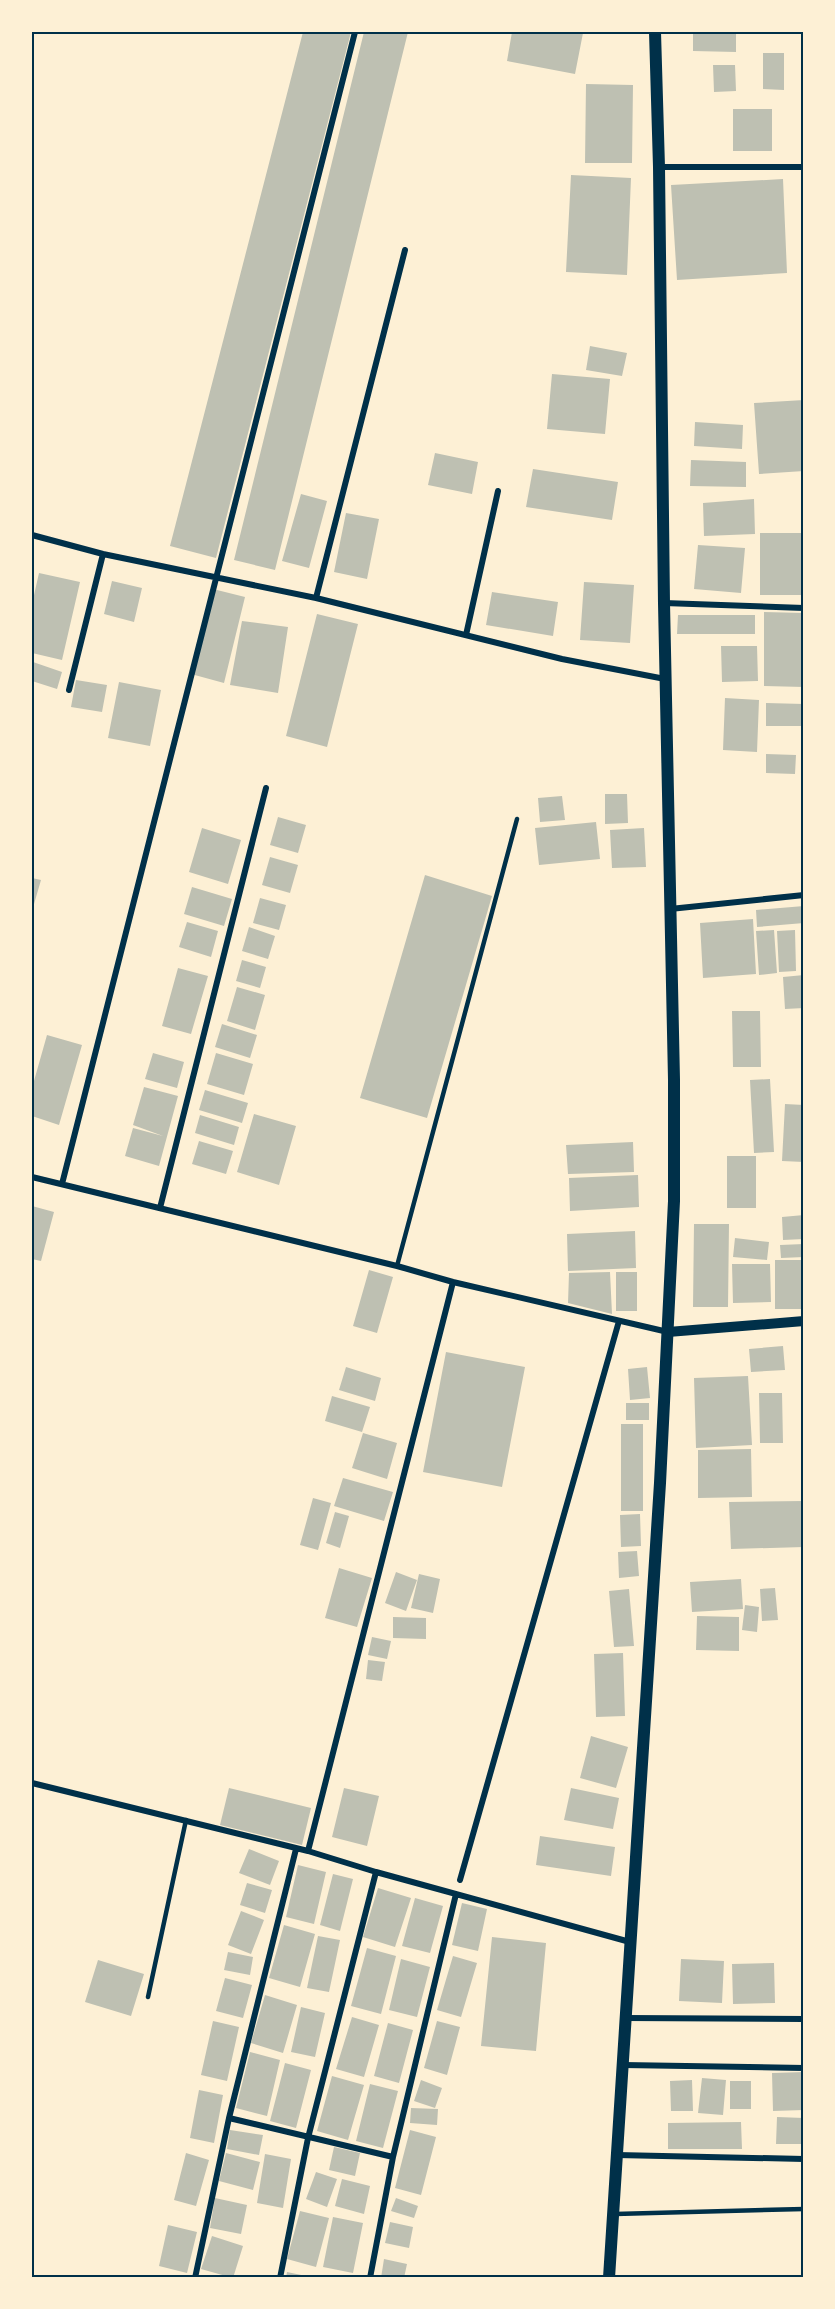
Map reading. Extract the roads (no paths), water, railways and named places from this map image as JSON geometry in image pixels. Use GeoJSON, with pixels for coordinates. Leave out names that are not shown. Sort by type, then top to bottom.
{"type":"FeatureCollection","features":[{"type":"Feature","properties":{"kind":"main road"},"geometry":{"type":"LineString","coordinates":[[609,2277],[668,1332],[674,1201],[674,1080],[655,32]]}},
{"type":"Feature","properties":{"kind":"street"},"geometry":{"type":"LineString","coordinates":[[62,1184],[355,32]]}},
{"type":"Feature","properties":{"kind":"street"},"geometry":{"type":"LineString","coordinates":[[659,167],[804,166]]}},
{"type":"Feature","properties":{"kind":"street"},"geometry":{"type":"LineString","coordinates":[[316,598],[405,250]]}},
{"type":"Feature","properties":{"kind":"street"},"geometry":{"type":"LineString","coordinates":[[466,635],[498,491]]}},
{"type":"Feature","properties":{"kind":"street"},"geometry":{"type":"LineString","coordinates":[[32,535],[103,554],[316,598],[562,659],[665,679]]}},
{"type":"Feature","properties":{"kind":"street"},"geometry":{"type":"LineString","coordinates":[[69,690],[103,554]]}},
{"type":"Feature","properties":{"kind":"street"},"geometry":{"type":"LineString","coordinates":[[664,603],[804,608]]}},
{"type":"Feature","properties":{"kind":"street"},"geometry":{"type":"LineString","coordinates":[[160,1209],[266,788]]}},
{"type":"Feature","properties":{"kind":"street"},"geometry":{"type":"LineString","coordinates":[[670,909],[804,895]]}},
{"type":"Feature","properties":{"kind":"street"},"geometry":{"type":"LineString","coordinates":[[32,1177],[397,1266],[453,1282],[668,1332],[804,1321]]}},
{"type":"Feature","properties":{"kind":"street"},"geometry":{"type":"LineString","coordinates":[[308,1851],[453,1282]]}},
{"type":"Feature","properties":{"kind":"street"},"geometry":{"type":"LineString","coordinates":[[460,1880],[619,1321]]}},
{"type":"Feature","properties":{"kind":"street"},"geometry":{"type":"LineString","coordinates":[[32,1783],[308,1851],[631,1942]]}},
{"type":"Feature","properties":{"kind":"street"},"geometry":{"type":"LineString","coordinates":[[195,2277],[229,2118],[296,1849]]}},
{"type":"Feature","properties":{"kind":"street"},"geometry":{"type":"LineString","coordinates":[[280,2277],[308,2138],[376,1872]]}},
{"type":"Feature","properties":{"kind":"street"},"geometry":{"type":"LineString","coordinates":[[370,2277],[393,2157],[456,1894]]}},
{"type":"Feature","properties":{"kind":"street"},"geometry":{"type":"LineString","coordinates":[[626,2018],[804,2019]]}},
{"type":"Feature","properties":{"kind":"street"},"geometry":{"type":"LineString","coordinates":[[623,2065],[804,2068]]}},
{"type":"Feature","properties":{"kind":"street"},"geometry":{"type":"LineString","coordinates":[[229,2118],[393,2157]]}},
{"type":"Feature","properties":{"kind":"street"},"geometry":{"type":"LineString","coordinates":[[617,2155],[804,2159]]}},
{"type":"Feature","properties":{"kind":"lane"},"geometry":{"type":"LineString","coordinates":[[397,1266],[517,819]]}},
{"type":"Feature","properties":{"kind":"lane"},"geometry":{"type":"LineString","coordinates":[[148,1997],[186,1820]]}},
{"type":"Feature","properties":{"kind":"lane"},"geometry":{"type":"LineString","coordinates":[[612,2214],[804,2209]]}}]}
